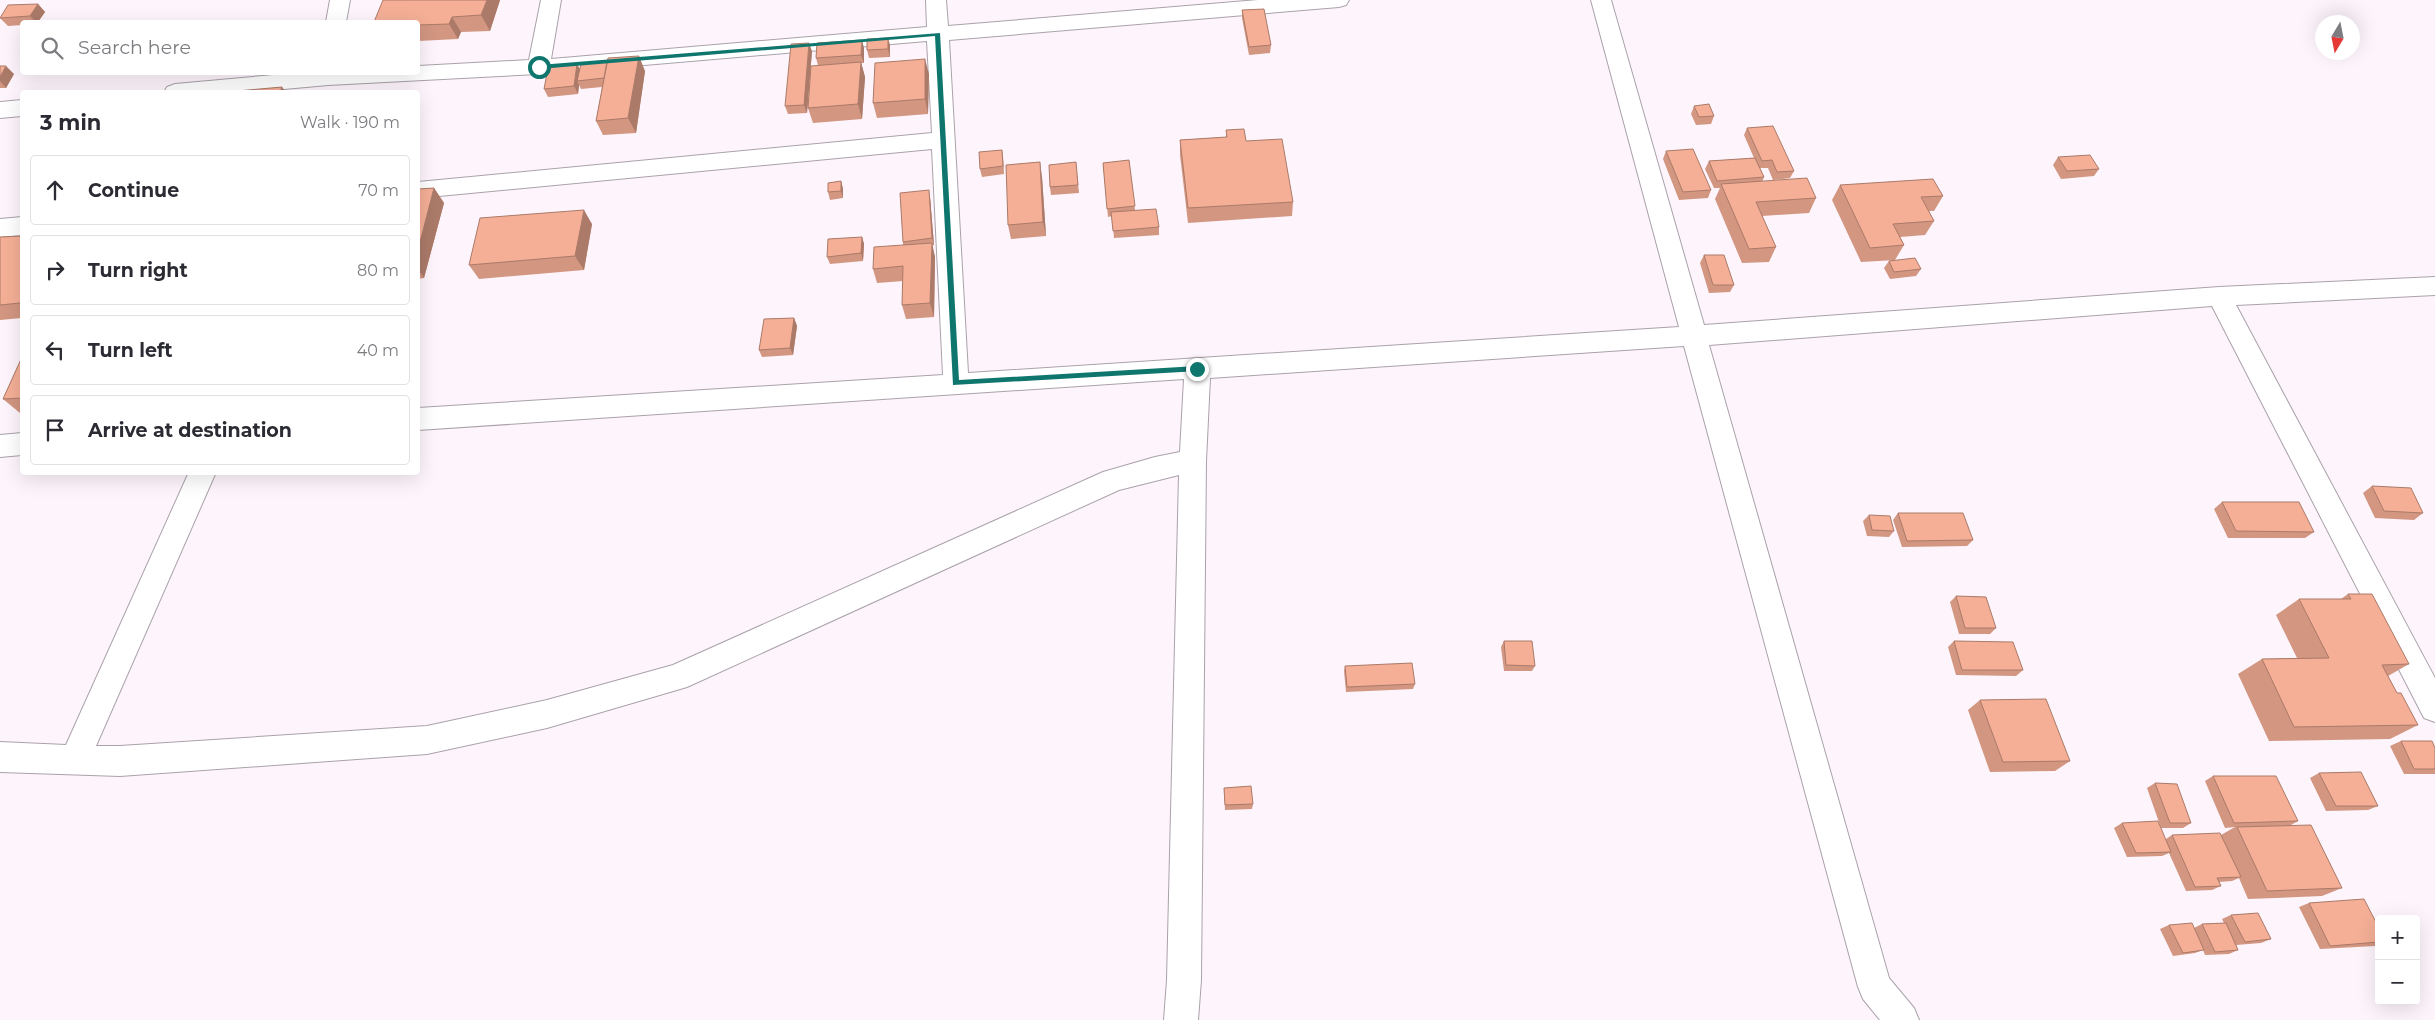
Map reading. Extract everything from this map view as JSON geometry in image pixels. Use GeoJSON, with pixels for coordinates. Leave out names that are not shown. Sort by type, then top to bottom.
{"type":"FeatureCollection","features":[{"type":"Feature","properties":{"kind":"street"},"geometry":{"type":"LineString","coordinates":[[336,20],[340,0]]}},
{"type":"Feature","properties":{"kind":"street"},"geometry":{"type":"LineString","coordinates":[[539,67],[552,0]]}},
{"type":"Feature","properties":{"kind":"street"},"geometry":{"type":"LineString","coordinates":[[936,0],[956,383]]}},
{"type":"Feature","properties":{"kind":"street"},"geometry":{"type":"LineString","coordinates":[[420,75],[539,67],[1339,0]]}},
{"type":"Feature","properties":{"kind":"street"},"geometry":{"type":"LineString","coordinates":[[1601,0],[1875,988],[1902,1020]]}},
{"type":"Feature","properties":{"kind":"street"},"geometry":{"type":"LineString","coordinates":[[203,90],[418,75]]}},
{"type":"Feature","properties":{"kind":"street"},"geometry":{"type":"LineString","coordinates":[[0,110],[20,108]]}},
{"type":"Feature","properties":{"kind":"street"},"geometry":{"type":"LineString","coordinates":[[420,190],[944,140]]}},
{"type":"Feature","properties":{"kind":"street"},"geometry":{"type":"LineString","coordinates":[[0,228],[20,226]]}},
{"type":"Feature","properties":{"kind":"street"},"geometry":{"type":"LineString","coordinates":[[420,419],[1694,336],[2219,296],[2435,286]]}},
{"type":"Feature","properties":{"kind":"street"},"geometry":{"type":"LineString","coordinates":[[2219,296],[2435,708]]}},
{"type":"Feature","properties":{"kind":"street"},"geometry":{"type":"LineString","coordinates":[[1181,1020],[1184,980],[1193,461],[1197,369]]}},
{"type":"Feature","properties":{"kind":"street"},"geometry":{"type":"LineString","coordinates":[[0,446],[20,444]]}},
{"type":"Feature","properties":{"kind":"street"},"geometry":{"type":"LineString","coordinates":[[0,757],[120,761],[427,740],[547,714],[677,677],[1113,480],[1154,468],[1193,461]]}},
{"type":"Feature","properties":{"kind":"street"},"geometry":{"type":"LineString","coordinates":[[75,759],[202,475]]}},
{"type":"Feature","properties":{"kind":"building"},"geometry":{"type":"Polygon","coordinates":[[[383,0],[487,0],[481,15],[452,17],[449,24],[420,25],[420,20],[375,20],[383,0]]]}},
{"type":"Feature","properties":{"kind":"building"},"geometry":{"type":"Polygon","coordinates":[[[38,4],[30,16],[0,18],[8,5],[38,4]]]}},
{"type":"Feature","properties":{"kind":"building"},"geometry":{"type":"Polygon","coordinates":[[[1264,9],[1271,45],[1249,47],[1242,10],[1264,9]]]}},
{"type":"Feature","properties":{"kind":"building"},"geometry":{"type":"Polygon","coordinates":[[[888,38],[888,49],[867,50],[867,39],[888,38]]]}},
{"type":"Feature","properties":{"kind":"building"},"geometry":{"type":"Polygon","coordinates":[[[862,40],[861,55],[816,58],[817,43],[862,40]]]}},
{"type":"Feature","properties":{"kind":"building"},"geometry":{"type":"Polygon","coordinates":[[[809,43],[804,105],[785,106],[791,44],[809,43]]]}},
{"type":"Feature","properties":{"kind":"building"},"geometry":{"type":"Polygon","coordinates":[[[639,56],[628,118],[596,121],[608,58],[639,56]]]}},
{"type":"Feature","properties":{"kind":"building"},"geometry":{"type":"Polygon","coordinates":[[[925,59],[925,99],[873,103],[875,63],[925,59]]]}},
{"type":"Feature","properties":{"kind":"building"},"geometry":{"type":"Polygon","coordinates":[[[607,62],[604,78],[577,81],[581,64],[607,62]]]}},
{"type":"Feature","properties":{"kind":"building"},"geometry":{"type":"Polygon","coordinates":[[[861,62],[858,104],[808,108],[811,66],[861,62]]]}},
{"type":"Feature","properties":{"kind":"building"},"geometry":{"type":"Polygon","coordinates":[[[577,64],[574,86],[544,89],[548,68],[577,64]]]}},
{"type":"Feature","properties":{"kind":"building"},"geometry":{"type":"Polygon","coordinates":[[[0,66],[6,66],[0,77],[0,66]]]}},
{"type":"Feature","properties":{"kind":"building"},"geometry":{"type":"Polygon","coordinates":[[[282,87],[281,90],[248,90],[282,87]]]}},
{"type":"Feature","properties":{"kind":"building"},"geometry":{"type":"Polygon","coordinates":[[[1709,104],[1714,116],[1699,117],[1694,106],[1709,104]]]}},
{"type":"Feature","properties":{"kind":"building"},"geometry":{"type":"Polygon","coordinates":[[[1773,126],[1794,171],[1777,172],[1772,160],[1762,161],[1747,128],[1773,126]]]}},
{"type":"Feature","properties":{"kind":"building"},"geometry":{"type":"Polygon","coordinates":[[[1244,129],[1246,141],[1282,139],[1293,202],[1188,208],[1180,140],[1227,137],[1226,130],[1244,129]]]}},
{"type":"Feature","properties":{"kind":"building"},"geometry":{"type":"Polygon","coordinates":[[[1693,149],[1711,190],[1683,192],[1666,151],[1693,149]]]}},
{"type":"Feature","properties":{"kind":"building"},"geometry":{"type":"Polygon","coordinates":[[[1002,150],[1003,166],[980,169],[979,152],[1002,150]]]}},
{"type":"Feature","properties":{"kind":"building"},"geometry":{"type":"Polygon","coordinates":[[[2090,155],[2099,169],[2067,171],[2058,157],[2090,155]]]}},
{"type":"Feature","properties":{"kind":"building"},"geometry":{"type":"Polygon","coordinates":[[[1755,158],[1764,177],[1717,181],[1709,161],[1755,158]]]}},
{"type":"Feature","properties":{"kind":"building"},"geometry":{"type":"Polygon","coordinates":[[[1129,160],[1135,206],[1107,209],[1103,163],[1129,160]]]}},
{"type":"Feature","properties":{"kind":"building"},"geometry":{"type":"Polygon","coordinates":[[[1040,162],[1043,222],[1008,225],[1006,165],[1040,162]]]}},
{"type":"Feature","properties":{"kind":"building"},"geometry":{"type":"Polygon","coordinates":[[[1076,162],[1078,185],[1050,187],[1049,165],[1076,162]]]}},
{"type":"Feature","properties":{"kind":"building"},"geometry":{"type":"Polygon","coordinates":[[[1807,178],[1816,198],[1756,202],[1776,247],[1749,249],[1721,184],[1807,178]]]}},
{"type":"Feature","properties":{"kind":"building"},"geometry":{"type":"Polygon","coordinates":[[[1933,179],[1943,196],[1921,197],[1934,221],[1893,224],[1904,245],[1870,248],[1840,185],[1933,179]]]}},
{"type":"Feature","properties":{"kind":"building"},"geometry":{"type":"Polygon","coordinates":[[[841,181],[841,191],[828,192],[828,183],[841,181]]]}},
{"type":"Feature","properties":{"kind":"building"},"geometry":{"type":"Polygon","coordinates":[[[434,188],[420,242],[420,189],[434,188]]]}},
{"type":"Feature","properties":{"kind":"building"},"geometry":{"type":"Polygon","coordinates":[[[929,190],[932,238],[903,242],[900,193],[929,190]]]}},
{"type":"Feature","properties":{"kind":"building"},"geometry":{"type":"Polygon","coordinates":[[[1156,209],[1159,227],[1113,231],[1111,212],[1156,209]]]}},
{"type":"Feature","properties":{"kind":"building"},"geometry":{"type":"Polygon","coordinates":[[[584,210],[575,256],[469,265],[480,218],[584,210]]]}},
{"type":"Feature","properties":{"kind":"building"},"geometry":{"type":"Polygon","coordinates":[[[20,236],[20,303],[0,305],[0,237],[20,236]]]}},
{"type":"Feature","properties":{"kind":"building"},"geometry":{"type":"Polygon","coordinates":[[[862,237],[861,253],[827,257],[828,239],[862,237]]]}},
{"type":"Feature","properties":{"kind":"building"},"geometry":{"type":"Polygon","coordinates":[[[932,243],[930,303],[902,305],[903,266],[873,269],[874,247],[932,243]]]}},
{"type":"Feature","properties":{"kind":"building"},"geometry":{"type":"Polygon","coordinates":[[[1704,255],[1724,255],[1734,285],[1713,285],[1704,255]]]}},
{"type":"Feature","properties":{"kind":"building"},"geometry":{"type":"Polygon","coordinates":[[[1915,258],[1921,269],[1894,272],[1889,261],[1915,258]]]}},
{"type":"Feature","properties":{"kind":"building"},"geometry":{"type":"Polygon","coordinates":[[[794,318],[790,348],[759,350],[764,319],[794,318]]]}},
{"type":"Feature","properties":{"kind":"building"},"geometry":{"type":"Polygon","coordinates":[[[20,361],[20,398],[3,399],[20,361]]]}},
{"type":"Feature","properties":{"kind":"building"},"geometry":{"type":"Polygon","coordinates":[[[2372,486],[2411,488],[2423,513],[2384,511],[2372,486]]]}},
{"type":"Feature","properties":{"kind":"building"},"geometry":{"type":"Polygon","coordinates":[[[2222,502],[2299,502],[2314,532],[2236,531],[2222,502]]]}},
{"type":"Feature","properties":{"kind":"building"},"geometry":{"type":"Polygon","coordinates":[[[1898,513],[1963,513],[1973,540],[1907,541],[1898,513]]]}},
{"type":"Feature","properties":{"kind":"building"},"geometry":{"type":"Polygon","coordinates":[[[1869,515],[1890,516],[1894,531],[1872,530],[1869,515]]]}},
{"type":"Feature","properties":{"kind":"building"},"geometry":{"type":"Polygon","coordinates":[[[2348,594],[2372,594],[2409,664],[2382,665],[2397,693],[2401,693],[2418,725],[2294,727],[2262,659],[2329,658],[2299,599],[2351,599],[2348,594]]]}},
{"type":"Feature","properties":{"kind":"building"},"geometry":{"type":"Polygon","coordinates":[[[1956,596],[1986,597],[1996,628],[1965,628],[1956,596]]]}},
{"type":"Feature","properties":{"kind":"building"},"geometry":{"type":"Polygon","coordinates":[[[1504,641],[1532,641],[1535,666],[1506,665],[1504,641]]]}},
{"type":"Feature","properties":{"kind":"building"},"geometry":{"type":"Polygon","coordinates":[[[1954,641],[2013,642],[2023,670],[1962,670],[1954,641]]]}},
{"type":"Feature","properties":{"kind":"building"},"geometry":{"type":"Polygon","coordinates":[[[1412,663],[1415,684],[1347,687],[1345,666],[1412,663]]]}},
{"type":"Feature","properties":{"kind":"building"},"geometry":{"type":"Polygon","coordinates":[[[2046,699],[2070,761],[2003,762],[1980,700],[2046,699]]]}},
{"type":"Feature","properties":{"kind":"building"},"geometry":{"type":"Polygon","coordinates":[[[2401,741],[2432,741],[2435,748],[2435,769],[2414,769],[2401,741]]]}},
{"type":"Feature","properties":{"kind":"building"},"geometry":{"type":"Polygon","coordinates":[[[2361,772],[2378,806],[2336,806],[2319,773],[2361,772]]]}},
{"type":"Feature","properties":{"kind":"building"},"geometry":{"type":"Polygon","coordinates":[[[2213,776],[2276,776],[2298,821],[2234,823],[2213,776]]]}},
{"type":"Feature","properties":{"kind":"building"},"geometry":{"type":"Polygon","coordinates":[[[2155,783],[2177,784],[2191,823],[2170,823],[2155,783]]]}},
{"type":"Feature","properties":{"kind":"building"},"geometry":{"type":"Polygon","coordinates":[[[1251,786],[1253,804],[1225,805],[1224,788],[1251,786]]]}},
{"type":"Feature","properties":{"kind":"building"},"geometry":{"type":"Polygon","coordinates":[[[2158,821],[2171,852],[2136,853],[2122,823],[2158,821]]]}},
{"type":"Feature","properties":{"kind":"building"},"geometry":{"type":"Polygon","coordinates":[[[2311,825],[2342,888],[2267,891],[2237,827],[2311,825]]]}},
{"type":"Feature","properties":{"kind":"building"},"geometry":{"type":"Polygon","coordinates":[[[2220,833],[2241,877],[2217,878],[2221,886],[2195,887],[2172,835],[2220,833]]]}},
{"type":"Feature","properties":{"kind":"building"},"geometry":{"type":"Polygon","coordinates":[[[2364,899],[2375,920],[2375,942],[2330,946],[2309,903],[2364,899]]]}},
{"type":"Feature","properties":{"kind":"building"},"geometry":{"type":"Polygon","coordinates":[[[2258,913],[2271,939],[2245,942],[2231,915],[2258,913]]]}},
{"type":"Feature","properties":{"kind":"building"},"geometry":{"type":"Polygon","coordinates":[[[2192,923],[2204,950],[2183,953],[2169,925],[2192,923]]]}},
{"type":"Feature","properties":{"kind":"building"},"geometry":{"type":"Polygon","coordinates":[[[2226,923],[2238,950],[2215,952],[2202,924],[2226,923]]]}},
{"type":"Feature","properties":{"kind":"route"},"geometry":{"type":"LineString","coordinates":[[539,67],[938,34],[956,383],[1197,369]]}}]}
